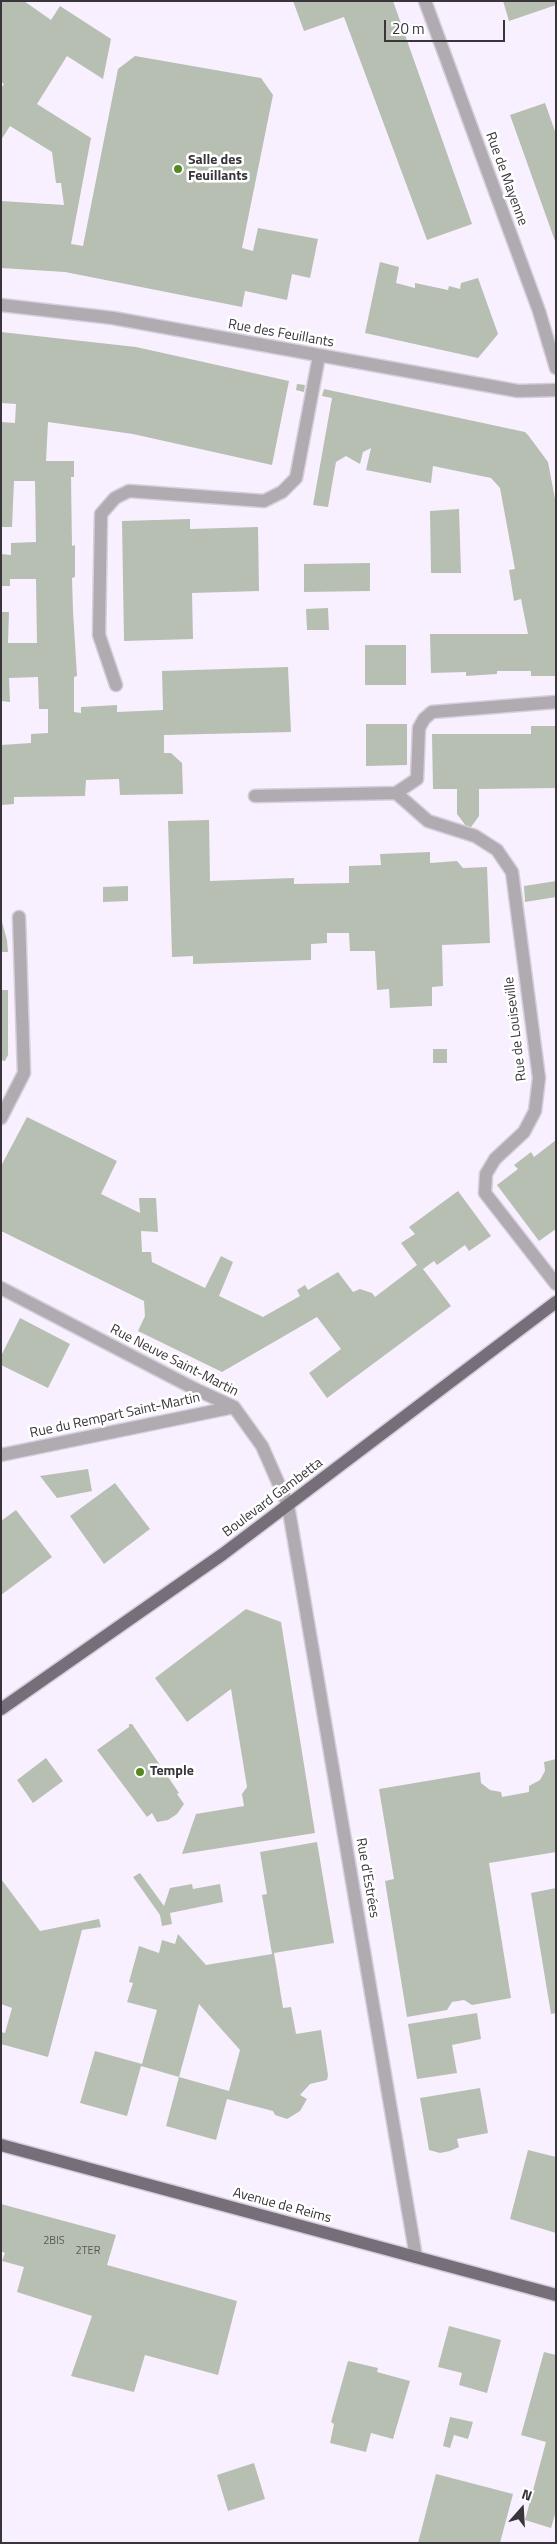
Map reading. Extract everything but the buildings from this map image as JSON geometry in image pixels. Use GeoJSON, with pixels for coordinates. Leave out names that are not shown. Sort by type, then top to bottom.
{"type":"FeatureCollection","features":[{"type":"Feature","properties":{"kind":"main road","name":"Boulevard Gambetta"},"geometry":{"type":"LineString","coordinates":[[1,1709],[223,1554],[556,1302]]}},
{"type":"Feature","properties":{"kind":"main road","name":"Avenue de Reims"},"geometry":{"type":"LineString","coordinates":[[1,2145],[556,2295]]}},
{"type":"Feature","properties":{"kind":"street","name":"Rue de Mayenne"},"geometry":{"type":"LineString","coordinates":[[425,1],[539,311],[556,368]]}},
{"type":"Feature","properties":{"kind":"street","name":"Rue des Feuillants"},"geometry":{"type":"LineString","coordinates":[[1,305],[114,318],[518,390],[556,390]]}},
{"type":"Feature","properties":{"kind":"street"},"geometry":{"type":"LineString","coordinates":[[116,685],[98,635],[101,514],[115,498],[129,490],[264,500],[282,492],[296,478],[319,356]]}},
{"type":"Feature","properties":{"kind":"street"},"geometry":{"type":"LineString","coordinates":[[255,796],[396,794],[417,779],[419,728],[424,719],[432,712],[556,702]]}},
{"type":"Feature","properties":{"kind":"street","name":"Rue de Louiseville"},"geometry":{"type":"LineString","coordinates":[[396,794],[428,821],[475,836],[497,850],[512,872],[539,1078],[535,1111],[524,1132],[495,1159],[486,1174],[485,1193],[556,1284]]}},
{"type":"Feature","properties":{"kind":"street"},"geometry":{"type":"LineString","coordinates":[[1,1118],[24,1074],[19,917]]}},
{"type":"Feature","properties":{"kind":"street","name":"Rue Neuve Saint-Martin"},"geometry":{"type":"LineString","coordinates":[[1,1288],[195,1389],[234,1407],[262,1446],[288,1505]]}},
{"type":"Feature","properties":{"kind":"street","name":"Rue du Rempart Saint-Martin"},"geometry":{"type":"LineString","coordinates":[[1,1455],[234,1407]]}},
{"type":"Feature","properties":{"kind":"street","name":"Rue d'Estrées"},"geometry":{"type":"LineString","coordinates":[[288,1505],[416,2257]]}},
{"type":"Feature","properties":{"kind":"place","name":"Salle des Feuillants"},"geometry":{"type":"Point","coordinates":[178,169]}},
{"type":"Feature","properties":{"kind":"place","name":"Temple"},"geometry":{"type":"Point","coordinates":[140,1772]}}]}
